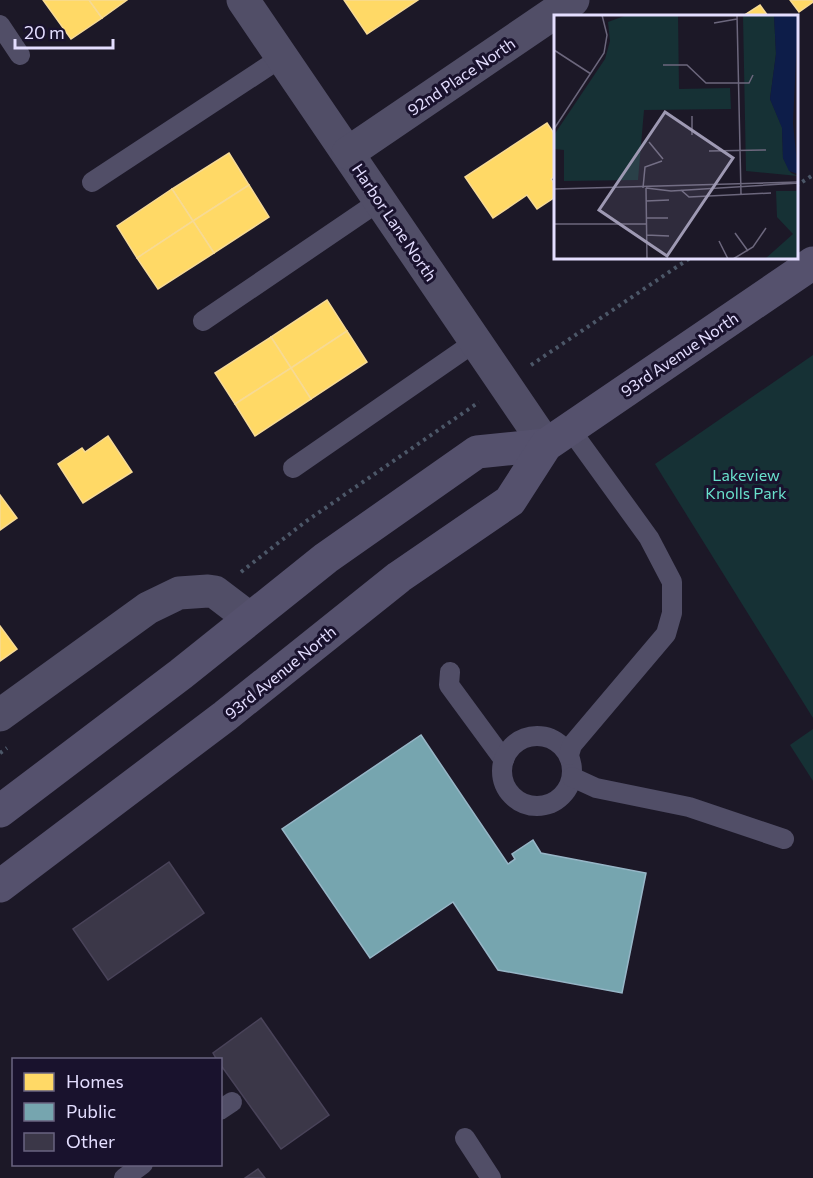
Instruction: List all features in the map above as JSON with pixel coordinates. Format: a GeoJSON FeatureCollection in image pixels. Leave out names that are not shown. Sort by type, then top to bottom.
{"type":"FeatureCollection","features":[{"type":"Feature","properties":{"kind":"main road","name":"93rd Avenue North"},"geometry":{"type":"LineString","coordinates":[[0,886],[225,716],[399,577],[510,501],[558,437],[813,263]]}},
{"type":"Feature","properties":{"kind":"main road","name":"93rd Avenue North"},"geometry":{"type":"LineString","coordinates":[[0,811],[181,674],[326,558],[477,452],[558,437]]}},
{"type":"Feature","properties":{"kind":"street","name":"Harbor Lane North"},"geometry":{"type":"LineString","coordinates":[[243,0],[381,200],[503,384],[558,437]]}},
{"type":"Feature","properties":{"kind":"street","name":"92nd Place North"},"geometry":{"type":"LineString","coordinates":[[348,153],[573,0]]}},
{"type":"Feature","properties":{"kind":"street"},"geometry":{"type":"LineString","coordinates":[[0,715],[148,608],[179,593],[215,592],[249,618]]}},
{"type":"Feature","properties":{"kind":"lane"},"geometry":{"type":"LineString","coordinates":[[0,25],[20,55]]}},
{"type":"Feature","properties":{"kind":"lane"},"geometry":{"type":"LineString","coordinates":[[92,182],[282,57]]}},
{"type":"Feature","properties":{"kind":"lane"},"geometry":{"type":"LineString","coordinates":[[203,321],[381,200]]}},
{"type":"Feature","properties":{"kind":"lane"},"geometry":{"type":"LineString","coordinates":[[293,468],[476,342]]}},
{"type":"Feature","properties":{"kind":"lane"},"geometry":{"type":"LineString","coordinates":[[558,437],[649,538],[672,582],[672,613],[666,634],[572,744],[569,755],[572,777],[568,788],[561,797],[540,806],[528,805],[509,792],[501,771],[509,749],[518,741],[529,736],[541,735],[562,745],[569,755]]}},
{"type":"Feature","properties":{"kind":"lane"},"geometry":{"type":"LineString","coordinates":[[450,672],[449,685],[504,760]]}},
{"type":"Feature","properties":{"kind":"lane"},"geometry":{"type":"LineString","coordinates":[[572,777],[596,788],[688,807],[784,838]]}},
{"type":"Feature","properties":{"kind":"lane"},"geometry":{"type":"LineString","coordinates":[[465,1138],[491,1178]]}},
{"type":"Feature","properties":{"kind":"lane"},"geometry":{"type":"LineString","coordinates":[[124,1178],[140,1166]]}},
{"type":"Feature","properties":{"kind":"path"},"geometry":{"type":"LineString","coordinates":[[798,185],[813,175]]}},
{"type":"Feature","properties":{"kind":"path"},"geometry":{"type":"LineString","coordinates":[[215,592],[305,522],[503,384],[687,260]]}},
{"type":"Feature","properties":{"kind":"path"},"geometry":{"type":"LineString","coordinates":[[0,753],[8,747]]}},
{"type":"Feature","properties":{"kind":"green space","name":"Lakeview Knolls Park"},"geometry":{"type":"Polygon","coordinates":[[[813,355],[813,718],[655,464],[813,355]]]}},
{"type":"Feature","properties":{"kind":"green space"},"geometry":{"type":"Polygon","coordinates":[[[813,729],[813,781],[790,745],[813,729]]]}},
{"type":"Feature","properties":{"kind":"building: Homes"},"geometry":{"type":"Polygon","coordinates":[[[43,0],[89,0],[102,18],[71,39],[43,0]]]}},
{"type":"Feature","properties":{"kind":"building: Homes"},"geometry":{"type":"Polygon","coordinates":[[[89,0],[127,0],[102,18],[89,0]]]}},
{"type":"Feature","properties":{"kind":"building: Homes"},"geometry":{"type":"Polygon","coordinates":[[[344,0],[418,0],[367,34],[344,0]]]}},
{"type":"Feature","properties":{"kind":"building: Homes"},"geometry":{"type":"Polygon","coordinates":[[[790,0],[813,0],[813,2],[799,12],[790,0]]]}},
{"type":"Feature","properties":{"kind":"building: Homes"},"geometry":{"type":"Polygon","coordinates":[[[760,5],[767,15],[745,15],[760,5]]]}},
{"type":"Feature","properties":{"kind":"building: Homes"},"geometry":{"type":"Polygon","coordinates":[[[547,123],[554,134],[554,177],[551,179],[554,184],[554,198],[537,209],[527,195],[493,218],[465,177],[547,123]]]}},
{"type":"Feature","properties":{"kind":"building: Homes"},"geometry":{"type":"Polygon","coordinates":[[[229,153],[249,185],[193,221],[172,189],[229,153]]]}},
{"type":"Feature","properties":{"kind":"building: Homes"},"geometry":{"type":"Polygon","coordinates":[[[249,185],[269,217],[214,253],[193,221],[249,185]]]}},
{"type":"Feature","properties":{"kind":"building: Homes"},"geometry":{"type":"Polygon","coordinates":[[[172,189],[193,221],[137,258],[117,226],[172,189]]]}},
{"type":"Feature","properties":{"kind":"building: Homes"},"geometry":{"type":"Polygon","coordinates":[[[193,221],[214,253],[158,289],[137,258],[193,221]]]}},
{"type":"Feature","properties":{"kind":"building: Homes"},"geometry":{"type":"Polygon","coordinates":[[[327,300],[347,331],[291,368],[271,337],[327,300]]]}},
{"type":"Feature","properties":{"kind":"building: Homes"},"geometry":{"type":"Polygon","coordinates":[[[347,331],[367,362],[311,399],[291,368],[347,331]]]}},
{"type":"Feature","properties":{"kind":"building: Homes"},"geometry":{"type":"Polygon","coordinates":[[[271,337],[291,368],[235,404],[215,373],[271,337]]]}},
{"type":"Feature","properties":{"kind":"building: Homes"},"geometry":{"type":"Polygon","coordinates":[[[291,368],[311,399],[255,436],[235,404],[291,368]]]}},
{"type":"Feature","properties":{"kind":"building: Homes"},"geometry":{"type":"Polygon","coordinates":[[[108,436],[132,472],[83,503],[58,464],[82,448],[85,452],[108,436]]]}},
{"type":"Feature","properties":{"kind":"building: Homes"},"geometry":{"type":"Polygon","coordinates":[[[0,495],[17,518],[0,530],[0,495]]]}},
{"type":"Feature","properties":{"kind":"building: Homes"},"geometry":{"type":"Polygon","coordinates":[[[0,626],[17,649],[0,661],[0,626]]]}},
{"type":"Feature","properties":{"kind":"building: Public"},"geometry":{"type":"Polygon","coordinates":[[[421,735],[508,864],[515,859],[512,854],[533,840],[541,853],[646,873],[622,993],[498,970],[453,902],[370,958],[282,829],[421,735]]]}},
{"type":"Feature","properties":{"kind":"building: Other"},"geometry":{"type":"Polygon","coordinates":[[[169,862],[204,913],[108,980],[73,929],[169,862]]]}},
{"type":"Feature","properties":{"kind":"building: Other"},"geometry":{"type":"Polygon","coordinates":[[[261,1018],[329,1115],[281,1149],[222,1067],[222,1058],[216,1058],[213,1053],[261,1018]]]}},
{"type":"Feature","properties":{"kind":"building: Other"},"geometry":{"type":"Polygon","coordinates":[[[258,1169],[265,1178],[245,1178],[258,1169]]]}}]}
